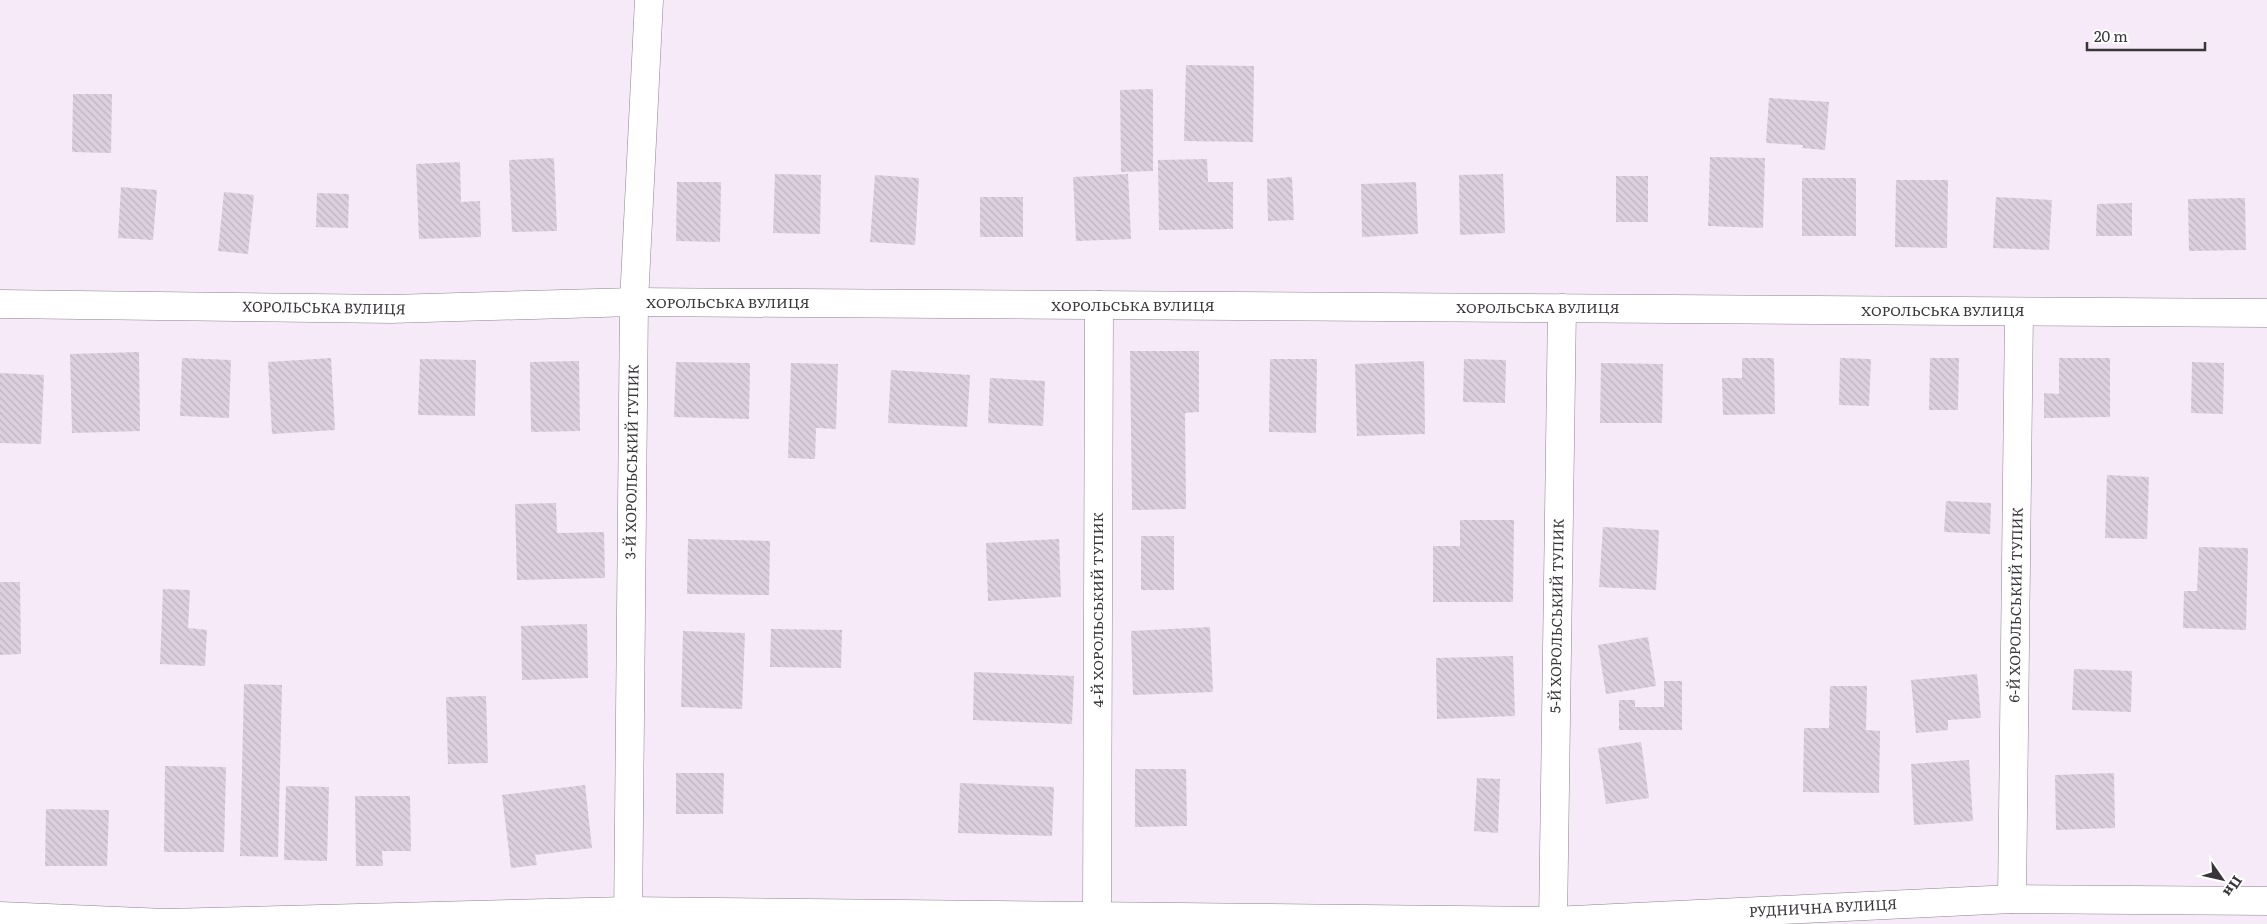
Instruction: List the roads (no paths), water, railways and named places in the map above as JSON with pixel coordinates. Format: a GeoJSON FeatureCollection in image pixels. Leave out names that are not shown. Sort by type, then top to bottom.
{"type":"FeatureCollection","features":[{"type":"Feature","properties":{"kind":"street","name":"3-Й ХОРОЛЬСЬКИЙ ТУПИК"},"geometry":{"type":"LineString","coordinates":[[627,918],[634,302],[649,0]]}},
{"type":"Feature","properties":{"kind":"street","name":"ХОРОЛЬСЬКА ВУЛИЦЯ"},"geometry":{"type":"LineString","coordinates":[[0,304],[391,309],[634,302],[2267,313]]}},
{"type":"Feature","properties":{"kind":"street","name":"4-Й ХОРОЛЬСЬКИЙ ТУПИК"},"geometry":{"type":"LineString","coordinates":[[1097,916],[1099,305]]}},
{"type":"Feature","properties":{"kind":"street","name":"5-Й ХОРОЛЬСЬКИЙ ТУПИК"},"geometry":{"type":"LineString","coordinates":[[1553,922],[1562,308]]}},
{"type":"Feature","properties":{"kind":"street","name":"6-Й ХОРОЛЬСЬКИЙ ТУПИК"},"geometry":{"type":"LineString","coordinates":[[2012,899],[2019,312]]}},
{"type":"Feature","properties":{"kind":"street","name":"РУДНИЧНА ВУЛИЦЯ"},"geometry":{"type":"LineString","coordinates":[[0,916],[165,923],[627,918],[1097,916],[1553,922],[2012,899],[2267,901]]}}]}
